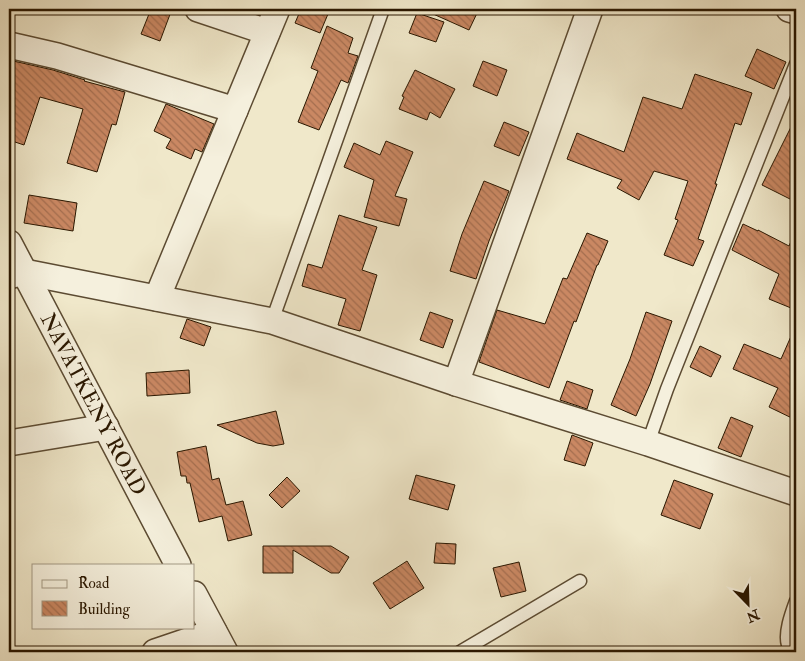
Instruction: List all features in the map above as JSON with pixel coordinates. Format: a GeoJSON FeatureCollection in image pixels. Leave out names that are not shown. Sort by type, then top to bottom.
{"type":"FeatureCollection","features":[{"type":"Feature","properties":{"kind":"street"},"geometry":{"type":"LineString","coordinates":[[198,9],[268,32]]}},
{"type":"Feature","properties":{"kind":"street"},"geometry":{"type":"LineString","coordinates":[[157,298],[277,9]]}},
{"type":"Feature","properties":{"kind":"street"},"geometry":{"type":"LineString","coordinates":[[456,383],[590,9]]}},
{"type":"Feature","properties":{"kind":"street"},"geometry":{"type":"LineString","coordinates":[[789,9],[796,11]]}},
{"type":"Feature","properties":{"kind":"street"},"geometry":{"type":"LineString","coordinates":[[9,45],[57,56],[235,110]]}},
{"type":"Feature","properties":{"kind":"street","name":"NAVATKENY ROAD"},"geometry":{"type":"LineString","coordinates":[[9,243],[16,274],[106,427],[177,564]]}},
{"type":"Feature","properties":{"kind":"street"},"geometry":{"type":"LineString","coordinates":[[16,274],[157,298],[272,321],[456,383],[648,443],[796,493]]}},
{"type":"Feature","properties":{"kind":"street"},"geometry":{"type":"LineString","coordinates":[[9,443],[106,427]]}},
{"type":"Feature","properties":{"kind":"street"},"geometry":{"type":"LineString","coordinates":[[155,652],[219,642],[195,596]]}},
{"type":"Feature","properties":{"kind":"lane"},"geometry":{"type":"LineString","coordinates":[[272,321],[383,9]]}},
{"type":"Feature","properties":{"kind":"lane"},"geometry":{"type":"LineString","coordinates":[[648,443],[667,389],[796,64]]}},
{"type":"Feature","properties":{"kind":"lane"},"geometry":{"type":"LineString","coordinates":[[460,652],[580,581]]}},
{"type":"Feature","properties":{"kind":"lane"},"geometry":{"type":"LineString","coordinates":[[793,652],[788,645],[787,634],[796,600]]}},
{"type":"Feature","properties":{"kind":"building"},"geometry":{"type":"Polygon","coordinates":[[[151,9],[172,9],[160,41],[141,34],[151,9]]]}},
{"type":"Feature","properties":{"kind":"building"},"geometry":{"type":"Polygon","coordinates":[[[301,9],[314,9],[328,14],[320,33],[295,23],[301,9]]]}},
{"type":"Feature","properties":{"kind":"building"},"geometry":{"type":"Polygon","coordinates":[[[422,9],[479,9],[469,30],[422,9]]]}},
{"type":"Feature","properties":{"kind":"building"},"geometry":{"type":"Polygon","coordinates":[[[417,13],[444,22],[436,42],[409,33],[417,13]]]}},
{"type":"Feature","properties":{"kind":"building"},"geometry":{"type":"Polygon","coordinates":[[[327,26],[353,38],[348,53],[358,56],[348,83],[341,80],[319,130],[298,122],[318,71],[311,68],[327,26]]]}},
{"type":"Feature","properties":{"kind":"building"},"geometry":{"type":"Polygon","coordinates":[[[757,49],[786,62],[774,89],[745,76],[757,49]]]}},
{"type":"Feature","properties":{"kind":"building"},"geometry":{"type":"Polygon","coordinates":[[[9,60],[53,70],[125,92],[116,125],[112,124],[97,172],[67,163],[83,109],[40,97],[24,145],[9,140],[9,60]]]}},
{"type":"Feature","properties":{"kind":"building"},"geometry":{"type":"Polygon","coordinates":[[[483,61],[507,70],[497,96],[473,86],[483,61]]]}},
{"type":"Feature","properties":{"kind":"building"},"geometry":{"type":"Polygon","coordinates":[[[415,70],[455,89],[440,118],[430,112],[427,120],[399,109],[404,97],[402,96],[415,70]]]}},
{"type":"Feature","properties":{"kind":"building"},"geometry":{"type":"Polygon","coordinates":[[[695,74],[752,93],[741,125],[735,123],[698,239],[704,241],[693,266],[664,255],[678,220],[675,219],[688,181],[654,171],[639,200],[617,188],[622,180],[567,159],[577,133],[624,152],[643,97],[682,109],[695,74]]]}},
{"type":"Feature","properties":{"kind":"building"},"geometry":{"type":"Polygon","coordinates":[[[166,104],[214,124],[202,152],[195,149],[191,159],[166,148],[171,139],[154,131],[166,104]]]}},
{"type":"Feature","properties":{"kind":"building"},"geometry":{"type":"Polygon","coordinates":[[[796,117],[796,202],[762,185],[796,117]]]}},
{"type":"Feature","properties":{"kind":"building"},"geometry":{"type":"Polygon","coordinates":[[[504,122],[529,132],[519,156],[494,146],[504,122]]]}},
{"type":"Feature","properties":{"kind":"building"},"geometry":{"type":"Polygon","coordinates":[[[386,141],[413,152],[395,196],[407,199],[399,226],[364,217],[374,180],[344,167],[354,143],[380,155],[386,141]]]}},
{"type":"Feature","properties":{"kind":"building"},"geometry":{"type":"Polygon","coordinates":[[[484,181],[509,191],[476,279],[450,271],[462,234],[484,181]]]}},
{"type":"Feature","properties":{"kind":"building"},"geometry":{"type":"Polygon","coordinates":[[[29,195],[77,203],[73,231],[24,223],[29,195]]]}},
{"type":"Feature","properties":{"kind":"building"},"geometry":{"type":"Polygon","coordinates":[[[339,215],[377,227],[362,270],[377,275],[360,331],[338,325],[346,299],[302,286],[308,264],[322,268],[339,215]]]}},
{"type":"Feature","properties":{"kind":"building"},"geometry":{"type":"Polygon","coordinates":[[[743,224],[789,246],[796,232],[796,295],[791,308],[769,299],[779,274],[732,250],[743,224]]]}},
{"type":"Feature","properties":{"kind":"building"},"geometry":{"type":"Polygon","coordinates":[[[587,233],[608,241],[576,322],[574,321],[549,388],[479,362],[497,310],[545,324],[563,278],[567,279],[587,233]]]}},
{"type":"Feature","properties":{"kind":"building"},"geometry":{"type":"Polygon","coordinates":[[[430,312],[453,320],[443,348],[420,340],[430,312]]]}},
{"type":"Feature","properties":{"kind":"building"},"geometry":{"type":"Polygon","coordinates":[[[646,312],[672,321],[650,384],[636,416],[611,405],[630,359],[646,312]]]}},
{"type":"Feature","properties":{"kind":"building"},"geometry":{"type":"Polygon","coordinates":[[[187,319],[211,327],[204,346],[180,338],[187,319]]]}},
{"type":"Feature","properties":{"kind":"building"},"geometry":{"type":"Polygon","coordinates":[[[796,325],[796,420],[769,407],[778,388],[733,369],[744,344],[781,359],[796,325]]]}},
{"type":"Feature","properties":{"kind":"building"},"geometry":{"type":"Polygon","coordinates":[[[700,346],[721,356],[711,377],[690,367],[700,346]]]}},
{"type":"Feature","properties":{"kind":"building"},"geometry":{"type":"Polygon","coordinates":[[[189,370],[190,393],[147,396],[146,373],[189,370]]]}},
{"type":"Feature","properties":{"kind":"building"},"geometry":{"type":"Polygon","coordinates":[[[567,381],[593,390],[587,409],[560,400],[567,381]]]}},
{"type":"Feature","properties":{"kind":"building"},"geometry":{"type":"Polygon","coordinates":[[[276,411],[284,444],[273,446],[257,443],[217,425],[276,411]]]}},
{"type":"Feature","properties":{"kind":"building"},"geometry":{"type":"Polygon","coordinates":[[[731,417],[753,426],[741,457],[718,448],[731,417]]]}},
{"type":"Feature","properties":{"kind":"building"},"geometry":{"type":"Polygon","coordinates":[[[572,435],[593,443],[585,466],[564,460],[572,435]]]}},
{"type":"Feature","properties":{"kind":"building"},"geometry":{"type":"Polygon","coordinates":[[[206,446],[212,480],[219,478],[226,505],[243,501],[252,535],[228,541],[222,516],[199,522],[190,483],[187,483],[186,476],[181,476],[177,452],[206,446]]]}},
{"type":"Feature","properties":{"kind":"building"},"geometry":{"type":"Polygon","coordinates":[[[416,475],[455,485],[448,510],[409,499],[416,475]]]}},
{"type":"Feature","properties":{"kind":"building"},"geometry":{"type":"Polygon","coordinates":[[[287,477],[300,491],[282,508],[269,495],[287,477]]]}},
{"type":"Feature","properties":{"kind":"building"},"geometry":{"type":"Polygon","coordinates":[[[674,480],[713,494],[700,529],[661,515],[674,480]]]}},
{"type":"Feature","properties":{"kind":"building"},"geometry":{"type":"Polygon","coordinates":[[[436,543],[456,544],[455,564],[434,563],[436,543]]]}},
{"type":"Feature","properties":{"kind":"building"},"geometry":{"type":"Polygon","coordinates":[[[263,546],[331,546],[349,557],[339,573],[331,573],[293,550],[293,573],[263,573],[263,546]]]}},
{"type":"Feature","properties":{"kind":"building"},"geometry":{"type":"Polygon","coordinates":[[[407,561],[424,588],[390,609],[373,583],[407,561]]]}},
{"type":"Feature","properties":{"kind":"building"},"geometry":{"type":"Polygon","coordinates":[[[519,562],[526,591],[501,597],[493,568],[519,562]]]}}]}
